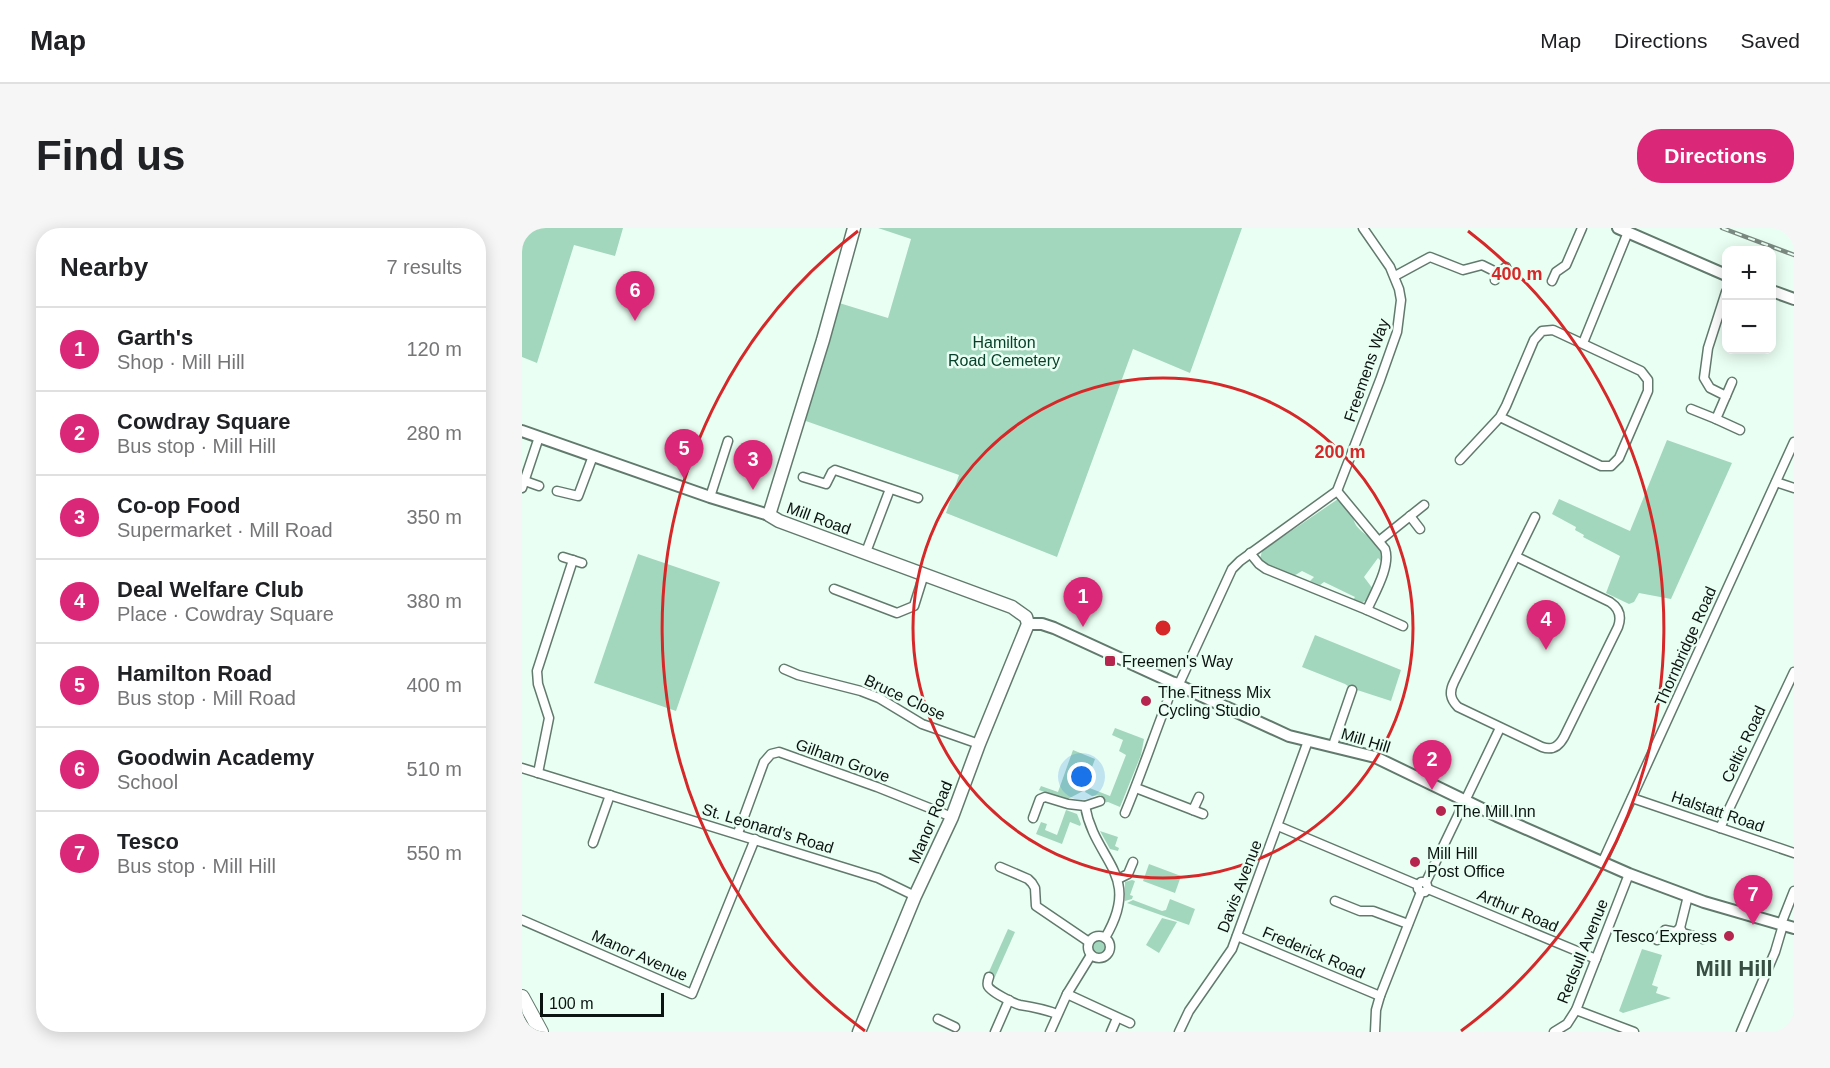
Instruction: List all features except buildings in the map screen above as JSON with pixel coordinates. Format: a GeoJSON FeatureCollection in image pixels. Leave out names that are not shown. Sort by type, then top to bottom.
{"type":"FeatureCollection","features":[{"type":"Feature","properties":{"kind":"main road"},"geometry":{"type":"LineString","coordinates":[[770,515],[854,228]]}},
{"type":"Feature","properties":{"kind":"main road","name":"Mill Road"},"geometry":{"type":"LineString","coordinates":[[770,515],[779,521],[1012,607],[1026,617],[1028,624]]}},
{"type":"Feature","properties":{"kind":"main road","name":"Manor Road"},"geometry":{"type":"LineString","coordinates":[[859,1032],[915,896],[952,817],[1028,624]]}},
{"type":"Feature","properties":{"kind":"main road"},"geometry":{"type":"LineString","coordinates":[[522,997],[541,1032]]}},
{"type":"Feature","properties":{"kind":"street","name":"Freemens Way"},"geometry":{"type":"LineString","coordinates":[[1336,491],[1397,332],[1401,300],[1395,276],[1363,228]]}},
{"type":"Feature","properties":{"kind":"street"},"geometry":{"type":"LineString","coordinates":[[1552,280],[1556,272],[1566,266],[1581,228]]}},
{"type":"Feature","properties":{"kind":"street"},"geometry":{"type":"LineString","coordinates":[[1583,343],[1623,230],[1722,272]]}},
{"type":"Feature","properties":{"kind":"street"},"geometry":{"type":"LineString","coordinates":[[1395,276],[1430,257],[1463,270],[1482,265],[1497,276],[1506,267]]}},
{"type":"Feature","properties":{"kind":"street"},"geometry":{"type":"LineString","coordinates":[[1776,292],[1794,299]]}},
{"type":"Feature","properties":{"kind":"street"},"geometry":{"type":"LineString","coordinates":[[1723,300],[1708,348],[1704,378],[1710,388],[1726,396]]}},
{"type":"Feature","properties":{"kind":"street"},"geometry":{"type":"LineString","coordinates":[[1460,460],[1500,417],[1537,334],[1548,329],[1641,371],[1648,380],[1648,391],[1616,463],[1611,466],[1600,466],[1500,417]]}},
{"type":"Feature","properties":{"kind":"street"},"geometry":{"type":"LineString","coordinates":[[1716,420],[1732,382]]}},
{"type":"Feature","properties":{"kind":"street"},"geometry":{"type":"LineString","coordinates":[[1691,409],[1740,430]]}},
{"type":"Feature","properties":{"kind":"street","name":"Mill Road"},"geometry":{"type":"LineString","coordinates":[[522,431],[710,497],[770,515]]}},
{"type":"Feature","properties":{"kind":"street"},"geometry":{"type":"LineString","coordinates":[[539,437],[523,485],[539,486]]}},
{"type":"Feature","properties":{"kind":"street"},"geometry":{"type":"LineString","coordinates":[[710,497],[728,441]]}},
{"type":"Feature","properties":{"kind":"street","name":"Thornbridge Road"},"geometry":{"type":"LineString","coordinates":[[1602,863],[1794,442]]}},
{"type":"Feature","properties":{"kind":"street"},"geometry":{"type":"LineString","coordinates":[[557,491],[578,496],[593,456]]}},
{"type":"Feature","properties":{"kind":"street"},"geometry":{"type":"LineString","coordinates":[[803,477],[826,484],[832,472],[836,470],[918,498]]}},
{"type":"Feature","properties":{"kind":"street"},"geometry":{"type":"LineString","coordinates":[[1776,482],[1794,488]]}},
{"type":"Feature","properties":{"kind":"street"},"geometry":{"type":"LineString","coordinates":[[866,552],[890,489]]}},
{"type":"Feature","properties":{"kind":"street"},"geometry":{"type":"LineString","coordinates":[[1125,813],[1149,747],[1227,578],[1240,561],[1250,553],[1336,491],[1385,549],[1388,560],[1367,610]]}},
{"type":"Feature","properties":{"kind":"street"},"geometry":{"type":"LineString","coordinates":[[1379,542],[1424,505]]}},
{"type":"Feature","properties":{"kind":"street"},"geometry":{"type":"LineString","coordinates":[[1410,516],[1420,530]]}},
{"type":"Feature","properties":{"kind":"street"},"geometry":{"type":"LineString","coordinates":[[1516,557],[1610,602],[1618,611],[1620,622],[1564,737],[1557,746],[1552,748],[1542,747],[1458,707],[1450,693],[1535,517]]}},
{"type":"Feature","properties":{"kind":"street"},"geometry":{"type":"LineString","coordinates":[[1250,553],[1258,564],[1266,569],[1403,626]]}},
{"type":"Feature","properties":{"kind":"street"},"geometry":{"type":"LineString","coordinates":[[563,557],[582,563]]}},
{"type":"Feature","properties":{"kind":"street"},"geometry":{"type":"LineString","coordinates":[[538,773],[549,718],[538,684],[537,671],[573,560]]}},
{"type":"Feature","properties":{"kind":"street"},"geometry":{"type":"LineString","coordinates":[[834,589],[897,613],[914,606],[924,574]]}},
{"type":"Feature","properties":{"kind":"street","name":"Mill Hill"},"geometry":{"type":"LineString","coordinates":[[1028,624],[1042,624],[1054,628],[1270,728],[1308,741],[1375,757],[1629,874],[1688,896],[1786,926]]}},
{"type":"Feature","properties":{"kind":"street","name":"Bruce Close"},"geometry":{"type":"LineString","coordinates":[[784,669],[798,675],[861,691],[879,698],[922,724],[979,744]]}},
{"type":"Feature","properties":{"kind":"street","name":"Celtic Road"},"geometry":{"type":"LineString","coordinates":[[1720,828],[1794,672]]}},
{"type":"Feature","properties":{"kind":"street"},"geometry":{"type":"LineString","coordinates":[[1333,746],[1352,690]]}},
{"type":"Feature","properties":{"kind":"street"},"geometry":{"type":"LineString","coordinates":[[1784,694],[1794,697]]}},
{"type":"Feature","properties":{"kind":"street"},"geometry":{"type":"LineString","coordinates":[[1375,1032],[1375,1016],[1380,996],[1423,887],[1500,728]]}},
{"type":"Feature","properties":{"kind":"street","name":"Davis Avenue"},"geometry":{"type":"LineString","coordinates":[[1179,1032],[1189,1011],[1232,949],[1308,741]]}},
{"type":"Feature","properties":{"kind":"street","name":"Gilham Grove"},"geometry":{"type":"LineString","coordinates":[[738,833],[764,762],[771,754],[779,752],[952,817]]}},
{"type":"Feature","properties":{"kind":"street","name":"St. Leonard's Road"},"geometry":{"type":"LineString","coordinates":[[522,768],[878,878],[915,896]]}},
{"type":"Feature","properties":{"kind":"street"},"geometry":{"type":"LineString","coordinates":[[1136,788],[1203,814]]}},
{"type":"Feature","properties":{"kind":"street"},"geometry":{"type":"LineString","coordinates":[[593,843],[610,795]]}},
{"type":"Feature","properties":{"kind":"street"},"geometry":{"type":"LineString","coordinates":[[1033,818],[1040,799],[1045,797],[1085,806],[1100,801]]}},
{"type":"Feature","properties":{"kind":"street"},"geometry":{"type":"LineString","coordinates":[[1193,810],[1199,797]]}},
{"type":"Feature","properties":{"kind":"street","name":"Halstatt Road"},"geometry":{"type":"LineString","coordinates":[[1632,798],[1794,853]]}},
{"type":"Feature","properties":{"kind":"street"},"geometry":{"type":"LineString","coordinates":[[1085,806],[1088,823],[1119,879],[1119,902],[1105,938]]}},
{"type":"Feature","properties":{"kind":"street","name":"Arthur Road"},"geometry":{"type":"LineString","coordinates":[[1278,826],[1596,959]]}},
{"type":"Feature","properties":{"kind":"street","name":"Manor Avenue"},"geometry":{"type":"LineString","coordinates":[[522,920],[692,994],[755,839]]}},
{"type":"Feature","properties":{"kind":"street"},"geometry":{"type":"LineString","coordinates":[[1119,879],[1128,874],[1133,862]]}},
{"type":"Feature","properties":{"kind":"street"},"geometry":{"type":"LineString","coordinates":[[1000,867],[1028,879],[1035,888],[1036,906],[1089,942]]}},
{"type":"Feature","properties":{"kind":"street","name":"Redsull Avenue"},"geometry":{"type":"LineString","coordinates":[[1554,1032],[1567,1024],[1576,1010],[1629,874]]}},
{"type":"Feature","properties":{"kind":"street"},"geometry":{"type":"LineString","coordinates":[[1742,1032],[1786,926],[1794,891]]}},
{"type":"Feature","properties":{"kind":"street"},"geometry":{"type":"LineString","coordinates":[[1657,940],[1665,930],[1675,932],[1680,928],[1688,896]]}},
{"type":"Feature","properties":{"kind":"street"},"geometry":{"type":"LineString","coordinates":[[1335,901],[1360,911],[1373,911],[1408,924]]}},
{"type":"Feature","properties":{"kind":"street"},"geometry":{"type":"LineString","coordinates":[[1680,928],[1683,933],[1703,939]]}},
{"type":"Feature","properties":{"kind":"street"},"geometry":{"type":"LineString","coordinates":[[1094,936],[1105,938],[1110,948],[1107,955],[1100,958],[1091,955],[1088,949],[1089,942],[1094,936]]}},
{"type":"Feature","properties":{"kind":"street","name":"Frederick Road"},"geometry":{"type":"LineString","coordinates":[[1236,936],[1380,996]]}},
{"type":"Feature","properties":{"kind":"street"},"geometry":{"type":"LineString","coordinates":[[1050,1032],[1067,994],[1091,955]]}},
{"type":"Feature","properties":{"kind":"street"},"geometry":{"type":"LineString","coordinates":[[989,977],[987,985],[989,989],[1009,1000],[1057,1014]]}},
{"type":"Feature","properties":{"kind":"street"},"geometry":{"type":"LineString","coordinates":[[1067,994],[1130,1023]]}},
{"type":"Feature","properties":{"kind":"street"},"geometry":{"type":"LineString","coordinates":[[995,1032],[1009,1000]]}},
{"type":"Feature","properties":{"kind":"street"},"geometry":{"type":"LineString","coordinates":[[1576,1010],[1634,1032]]}},
{"type":"Feature","properties":{"kind":"street"},"geometry":{"type":"LineString","coordinates":[[1111,1032],[1117,1018]]}},
{"type":"Feature","properties":{"kind":"street"},"geometry":{"type":"LineString","coordinates":[[943,1032],[947,1023]]}},
{"type":"Feature","properties":{"kind":"green space"},"geometry":{"type":"Polygon","coordinates":[[[522,228],[623,228],[615,256],[574,245],[537,363],[522,357],[522,228]]]}},
{"type":"Feature","properties":{"kind":"green space","name":"Hamilton Road Cemetery"},"geometry":{"type":"Polygon","coordinates":[[[878,228],[1242,228],[1190,373],[1133,349],[1057,557],[946,513],[959,475],[803,420],[836,302],[888,318],[911,239],[878,228]]]}},
{"type":"Feature","properties":{"kind":"green space"},"geometry":{"type":"Polygon","coordinates":[[[1667,440],[1732,463],[1671,599],[1639,593],[1634,602],[1629,604],[1606,593],[1620,556],[1583,537],[1584,535],[1575,530],[1576,527],[1552,514],[1559,499],[1630,531],[1667,440]]]}},
{"type":"Feature","properties":{"kind":"green space"},"geometry":{"type":"Polygon","coordinates":[[[1338,499],[1353,515],[1356,526],[1383,552],[1384,564],[1378,558],[1364,577],[1373,589],[1369,599],[1361,603],[1352,601],[1355,597],[1324,582],[1320,585],[1310,581],[1314,577],[1302,571],[1292,577],[1266,567],[1260,559],[1262,551],[1338,499]]]}},
{"type":"Feature","properties":{"kind":"green space"},"geometry":{"type":"Polygon","coordinates":[[[638,554],[720,582],[676,711],[594,683],[638,554]]]}},
{"type":"Feature","properties":{"kind":"green space"},"geometry":{"type":"Polygon","coordinates":[[[1315,635],[1401,670],[1391,701],[1351,688],[1302,667],[1315,635]]]}},
{"type":"Feature","properties":{"kind":"green space"},"geometry":{"type":"Polygon","coordinates":[[[1115,728],[1144,739],[1141,755],[1120,807],[1108,802],[1103,803],[1101,795],[1092,796],[1085,792],[1087,787],[1110,796],[1126,755],[1119,751],[1123,740],[1112,735],[1115,728]]]}},
{"type":"Feature","properties":{"kind":"green space"},"geometry":{"type":"Polygon","coordinates":[[[1073,750],[1095,759],[1083,791],[1066,800],[1039,790],[1041,786],[1058,792],[1073,750]]]}},
{"type":"Feature","properties":{"kind":"green space"},"geometry":{"type":"Polygon","coordinates":[[[1066,810],[1077,814],[1081,824],[1080,826],[1070,822],[1062,844],[1036,834],[1041,822],[1047,824],[1045,830],[1057,835],[1066,810]]]}},
{"type":"Feature","properties":{"kind":"green space"},"geometry":{"type":"Polygon","coordinates":[[[1100,831],[1118,837],[1115,846],[1119,848],[1118,851],[1110,849],[1100,831]]]}},
{"type":"Feature","properties":{"kind":"green space"},"geometry":{"type":"Polygon","coordinates":[[[1149,864],[1181,876],[1175,893],[1143,881],[1149,864]]]}},
{"type":"Feature","properties":{"kind":"green space"},"geometry":{"type":"Polygon","coordinates":[[[1135,881],[1130,895],[1133,896],[1132,899],[1125,901],[1125,882],[1135,881]]]}},
{"type":"Feature","properties":{"kind":"green space"},"geometry":{"type":"Polygon","coordinates":[[[1170,899],[1195,909],[1189,925],[1127,903],[1133,900],[1162,911],[1166,910],[1170,899]]]}},
{"type":"Feature","properties":{"kind":"green space"},"geometry":{"type":"Polygon","coordinates":[[[1162,918],[1177,922],[1159,953],[1146,945],[1162,918]]]}},
{"type":"Feature","properties":{"kind":"green space"},"geometry":{"type":"Polygon","coordinates":[[[1008,929],[1015,932],[995,977],[988,974],[1008,929]]]}},
{"type":"Feature","properties":{"kind":"green space"},"geometry":{"type":"Polygon","coordinates":[[[1099,939],[1107,947],[1099,955],[1091,947],[1099,939]]]}},
{"type":"Feature","properties":{"kind":"green space"},"geometry":{"type":"Polygon","coordinates":[[[1642,949],[1662,955],[1652,985],[1658,987],[1656,993],[1671,998],[1623,1013],[1619,1011],[1642,949]]]}},
{"type":"Feature","properties":{"kind":"railway"},"geometry":{"type":"LineString","coordinates":[[1722,228],[1794,255]]}},
{"type":"Feature","properties":{"kind":"place","name":"Goodwin Academy"},"geometry":{"type":"Point","coordinates":[635,321]}},
{"type":"Feature","properties":{"kind":"place","name":"Hamilton Road"},"geometry":{"type":"Point","coordinates":[684,479]}},
{"type":"Feature","properties":{"kind":"place","name":"Co-op Food"},"geometry":{"type":"Point","coordinates":[753,490]}},
{"type":"Feature","properties":{"kind":"place","name":"Garth's"},"geometry":{"type":"Point","coordinates":[1083,627]}},
{"type":"Feature","properties":{"kind":"place","name":"Deal Welfare Club"},"geometry":{"type":"Point","coordinates":[1546,650]}},
{"type":"Feature","properties":{"kind":"place","name":"Freemen's Way"},"geometry":{"type":"Point","coordinates":[1110,661]}},
{"type":"Feature","properties":{"kind":"place","name":"The Fitness Mix Cycling Studio"},"geometry":{"type":"Point","coordinates":[1146,701]}},
{"type":"Feature","properties":{"kind":"place","name":"Cowdray Square"},"geometry":{"type":"Point","coordinates":[1432,790]}},
{"type":"Feature","properties":{"kind":"place","name":"The Mill Inn"},"geometry":{"type":"Point","coordinates":[1441,811]}},
{"type":"Feature","properties":{"kind":"place","name":"Mill Hill Post Office"},"geometry":{"type":"Point","coordinates":[1415,862]}},
{"type":"Feature","properties":{"kind":"place","name":"Tesco"},"geometry":{"type":"Point","coordinates":[1753,925]}},
{"type":"Feature","properties":{"kind":"place","name":"Tesco Express"},"geometry":{"type":"Point","coordinates":[1729,936]}},
{"type":"Feature","properties":{"kind":"district","name":"Mill Hill"},"geometry":{"type":"Point","coordinates":[1734,968]}}]}
